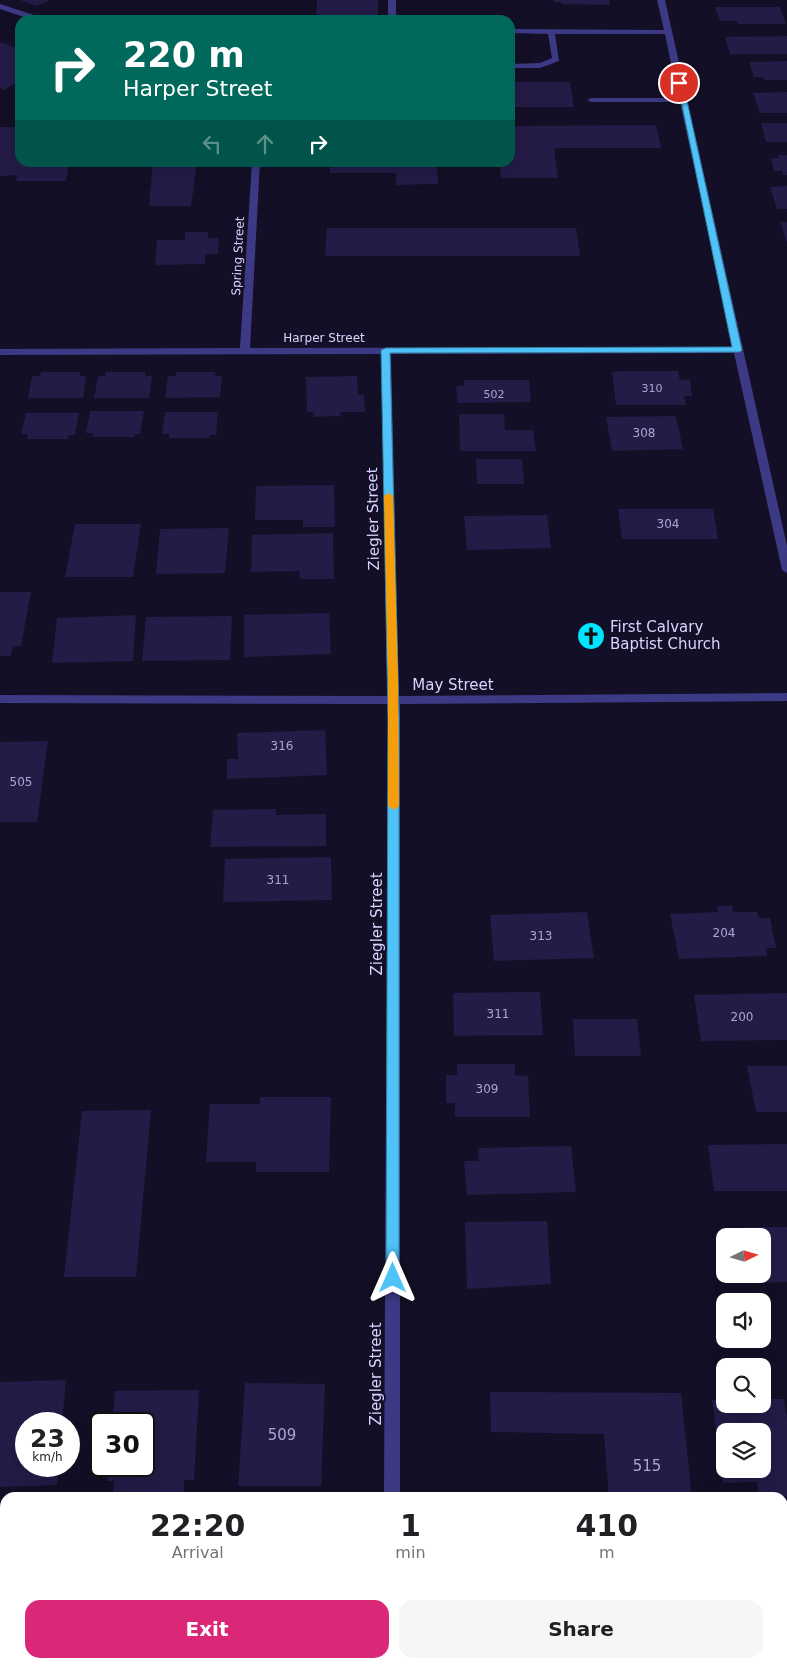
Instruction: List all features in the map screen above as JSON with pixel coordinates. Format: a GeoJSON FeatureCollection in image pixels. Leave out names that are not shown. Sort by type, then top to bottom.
{"type":"FeatureCollection","features":[{"type":"Feature","properties":{"kind":"street"},"geometry":{"type":"LineString","coordinates":[[392,0],[393,15]]}},
{"type":"Feature","properties":{"kind":"street"},"geometry":{"type":"LineString","coordinates":[[661,0],[787,570]]}},
{"type":"Feature","properties":{"kind":"street"},"geometry":{"type":"LineString","coordinates":[[0,6],[26,15]]}},
{"type":"Feature","properties":{"kind":"street"},"geometry":{"type":"LineString","coordinates":[[515,31],[668,32]]}},
{"type":"Feature","properties":{"kind":"street"},"geometry":{"type":"LineString","coordinates":[[515,66],[550,64],[556,59],[551,31]]}},
{"type":"Feature","properties":{"kind":"street"},"geometry":{"type":"LineString","coordinates":[[591,100],[683,100]]}},
{"type":"Feature","properties":{"kind":"street","name":"Spring Street"},"geometry":{"type":"LineString","coordinates":[[245,351],[256,167]]}},
{"type":"Feature","properties":{"kind":"street","name":"Ziegler Street"},"geometry":{"type":"LineString","coordinates":[[386,350],[393,700],[392,1492]]}},
{"type":"Feature","properties":{"kind":"street","name":"Harper Street"},"geometry":{"type":"LineString","coordinates":[[0,352],[737,350]]}},
{"type":"Feature","properties":{"kind":"street","name":"May Street"},"geometry":{"type":"LineString","coordinates":[[0,699],[393,700],[787,697]]}},
{"type":"Feature","properties":{"kind":"building"},"geometry":{"type":"Polygon","coordinates":[[[20,0],[50,0],[36,6],[20,0]]]}},
{"type":"Feature","properties":{"kind":"building"},"geometry":{"type":"Polygon","coordinates":[[[317,0],[378,0],[378,15],[316,15],[317,0]]]}},
{"type":"Feature","properties":{"kind":"building"},"geometry":{"type":"Polygon","coordinates":[[[554,0],[609,0],[610,5],[562,4],[561,2],[554,2],[554,0]]]}},
{"type":"Feature","properties":{"kind":"building"},"geometry":{"type":"Polygon","coordinates":[[[715,7],[780,7],[786,24],[738,24],[737,21],[720,21],[715,7]]]}},
{"type":"Feature","properties":{"kind":"building"},"geometry":{"type":"Polygon","coordinates":[[[787,36],[787,54],[730,54],[725,37],[787,36]]]}},
{"type":"Feature","properties":{"kind":"building"},"geometry":{"type":"Polygon","coordinates":[[[0,42],[15,47],[15,84],[4,90],[0,88],[0,42]]]}},
{"type":"Feature","properties":{"kind":"building"},"geometry":{"type":"Polygon","coordinates":[[[787,61],[787,80],[764,80],[763,77],[754,77],[749,62],[787,61]]]}},
{"type":"Feature","properties":{"kind":"building"},"geometry":{"type":"Polygon","coordinates":[[[515,82],[570,82],[574,107],[515,107],[515,82]]]}},
{"type":"Feature","properties":{"kind":"building"},"geometry":{"type":"Polygon","coordinates":[[[787,92],[787,113],[760,113],[753,93],[787,92]]]}},
{"type":"Feature","properties":{"kind":"building"},"geometry":{"type":"Polygon","coordinates":[[[761,123],[787,123],[787,142],[766,142],[761,123]]]}},
{"type":"Feature","properties":{"kind":"building"},"geometry":{"type":"Polygon","coordinates":[[[656,125],[661,148],[554,148],[558,178],[501,178],[500,167],[515,167],[515,126],[656,125]]]}},
{"type":"Feature","properties":{"kind":"building"},"geometry":{"type":"Polygon","coordinates":[[[0,127],[15,127],[15,167],[68,167],[66,181],[16,181],[17,175],[0,176],[0,127]]]}},
{"type":"Feature","properties":{"kind":"building"},"geometry":{"type":"Polygon","coordinates":[[[778,155],[787,155],[787,175],[783,175],[782,171],[774,171],[771,158],[779,158],[778,155]]]}},
{"type":"Feature","properties":{"kind":"building"},"geometry":{"type":"Polygon","coordinates":[[[153,167],[196,167],[191,206],[149,206],[153,167]]]}},
{"type":"Feature","properties":{"kind":"building"},"geometry":{"type":"Polygon","coordinates":[[[330,167],[437,167],[438,184],[396,185],[396,173],[330,173],[330,167]]]}},
{"type":"Feature","properties":{"kind":"building"},"geometry":{"type":"Polygon","coordinates":[[[787,186],[787,209],[777,209],[770,187],[787,186]]]}},
{"type":"Feature","properties":{"kind":"building"},"geometry":{"type":"Polygon","coordinates":[[[780,222],[787,222],[787,243],[780,222]]]}},
{"type":"Feature","properties":{"kind":"building"},"geometry":{"type":"Polygon","coordinates":[[[327,228],[576,228],[580,256],[325,256],[327,228]]]}},
{"type":"Feature","properties":{"kind":"building"},"geometry":{"type":"Polygon","coordinates":[[[185,232],[208,232],[208,238],[219,238],[218,254],[205,254],[205,264],[155,265],[157,240],[185,240],[185,232]]]}},
{"type":"Feature","properties":{"kind":"building"},"geometry":{"type":"Polygon","coordinates":[[[678,371],[680,380],[690,379],[692,396],[684,396],[686,405],[616,405],[612,372],[678,371]]]}},
{"type":"Feature","properties":{"kind":"building"},"geometry":{"type":"Polygon","coordinates":[[[41,372],[80,372],[80,376],[86,376],[83,398],[28,398],[32,376],[40,376],[41,372]]]}},
{"type":"Feature","properties":{"kind":"building"},"geometry":{"type":"Polygon","coordinates":[[[106,372],[145,372],[145,376],[152,376],[149,398],[94,398],[98,376],[105,376],[106,372]]]}},
{"type":"Feature","properties":{"kind":"building"},"geometry":{"type":"Polygon","coordinates":[[[176,372],[216,372],[215,376],[222,376],[220,397],[165,398],[168,376],[176,376],[176,372]]]}},
{"type":"Feature","properties":{"kind":"building"},"geometry":{"type":"Polygon","coordinates":[[[357,376],[358,395],[364,395],[365,412],[340,412],[341,416],[313,417],[314,412],[307,412],[306,377],[357,376]]]}},
{"type":"Feature","properties":{"kind":"building"},"geometry":{"type":"Polygon","coordinates":[[[464,380],[529,380],[531,402],[458,403],[456,386],[464,386],[464,380]]]}},
{"type":"Feature","properties":{"kind":"building"},"geometry":{"type":"Polygon","coordinates":[[[90,411],[144,411],[140,434],[134,434],[134,437],[93,437],[93,433],[86,433],[90,411]]]}},
{"type":"Feature","properties":{"kind":"building"},"geometry":{"type":"Polygon","coordinates":[[[165,412],[218,412],[216,435],[210,435],[210,438],[169,438],[169,434],[162,434],[165,412]]]}},
{"type":"Feature","properties":{"kind":"building"},"geometry":{"type":"Polygon","coordinates":[[[26,413],[79,413],[75,435],[69,435],[68,439],[27,439],[28,434],[21,434],[26,413]]]}},
{"type":"Feature","properties":{"kind":"building"},"geometry":{"type":"Polygon","coordinates":[[[459,414],[504,414],[505,430],[533,430],[536,451],[460,451],[459,414]]]}},
{"type":"Feature","properties":{"kind":"building"},"geometry":{"type":"Polygon","coordinates":[[[676,416],[683,449],[612,451],[606,417],[676,416]]]}},
{"type":"Feature","properties":{"kind":"building"},"geometry":{"type":"Polygon","coordinates":[[[476,459],[522,459],[524,484],[477,484],[476,459]]]}},
{"type":"Feature","properties":{"kind":"building"},"geometry":{"type":"Polygon","coordinates":[[[334,485],[335,527],[303,527],[303,520],[255,520],[256,486],[334,485]]]}},
{"type":"Feature","properties":{"kind":"building"},"geometry":{"type":"Polygon","coordinates":[[[618,509],[713,509],[718,539],[622,539],[618,509]]]}},
{"type":"Feature","properties":{"kind":"building"},"geometry":{"type":"Polygon","coordinates":[[[547,515],[551,548],[467,550],[464,516],[547,515]]]}},
{"type":"Feature","properties":{"kind":"building"},"geometry":{"type":"Polygon","coordinates":[[[75,524],[141,524],[133,577],[65,577],[75,524]]]}},
{"type":"Feature","properties":{"kind":"building"},"geometry":{"type":"Polygon","coordinates":[[[229,528],[225,573],[156,574],[160,529],[229,528]]]}},
{"type":"Feature","properties":{"kind":"building"},"geometry":{"type":"Polygon","coordinates":[[[333,533],[334,579],[300,579],[299,571],[251,572],[252,535],[333,533]]]}},
{"type":"Feature","properties":{"kind":"building"},"geometry":{"type":"Polygon","coordinates":[[[0,592],[31,592],[21,646],[13,646],[11,656],[0,656],[0,592]]]}},
{"type":"Feature","properties":{"kind":"building"},"geometry":{"type":"Polygon","coordinates":[[[329,613],[331,654],[244,657],[244,615],[329,613]]]}},
{"type":"Feature","properties":{"kind":"building"},"geometry":{"type":"Polygon","coordinates":[[[136,615],[133,661],[52,663],[57,618],[136,615]]]}},
{"type":"Feature","properties":{"kind":"building"},"geometry":{"type":"Polygon","coordinates":[[[232,616],[230,660],[142,661],[146,617],[232,616]]]}},
{"type":"Feature","properties":{"kind":"building"},"geometry":{"type":"Polygon","coordinates":[[[325,730],[327,775],[227,779],[227,759],[238,759],[237,733],[325,730]]]}},
{"type":"Feature","properties":{"kind":"building"},"geometry":{"type":"Polygon","coordinates":[[[48,741],[37,822],[0,822],[0,742],[48,741]]]}},
{"type":"Feature","properties":{"kind":"building"},"geometry":{"type":"Polygon","coordinates":[[[276,809],[276,815],[326,814],[326,846],[210,847],[213,810],[276,809]]]}},
{"type":"Feature","properties":{"kind":"building"},"geometry":{"type":"Polygon","coordinates":[[[331,857],[332,900],[223,902],[225,859],[331,857]]]}},
{"type":"Feature","properties":{"kind":"building"},"geometry":{"type":"Polygon","coordinates":[[[717,906],[732,906],[733,912],[757,912],[759,918],[770,918],[776,948],[766,948],[767,956],[679,959],[670,914],[718,912],[717,906]]]}},
{"type":"Feature","properties":{"kind":"building"},"geometry":{"type":"Polygon","coordinates":[[[587,912],[594,958],[494,961],[490,915],[587,912]]]}},
{"type":"Feature","properties":{"kind":"building"},"geometry":{"type":"Polygon","coordinates":[[[540,992],[543,1035],[454,1036],[453,993],[540,992]]]}},
{"type":"Feature","properties":{"kind":"building"},"geometry":{"type":"Polygon","coordinates":[[[787,993],[787,1040],[701,1041],[694,995],[787,993]]]}},
{"type":"Feature","properties":{"kind":"building"},"geometry":{"type":"Polygon","coordinates":[[[573,1019],[637,1019],[641,1056],[575,1056],[573,1019]]]}},
{"type":"Feature","properties":{"kind":"building"},"geometry":{"type":"Polygon","coordinates":[[[457,1064],[515,1064],[515,1075],[528,1076],[530,1117],[455,1117],[455,1103],[446,1103],[446,1075],[457,1075],[457,1064]]]}},
{"type":"Feature","properties":{"kind":"building"},"geometry":{"type":"Polygon","coordinates":[[[747,1066],[787,1066],[787,1112],[756,1112],[747,1066]]]}},
{"type":"Feature","properties":{"kind":"building"},"geometry":{"type":"Polygon","coordinates":[[[260,1097],[331,1097],[329,1172],[256,1172],[256,1162],[206,1162],[210,1104],[260,1104],[260,1097]]]}},
{"type":"Feature","properties":{"kind":"building"},"geometry":{"type":"Polygon","coordinates":[[[151,1110],[136,1277],[64,1277],[82,1111],[151,1110]]]}},
{"type":"Feature","properties":{"kind":"building"},"geometry":{"type":"Polygon","coordinates":[[[787,1144],[787,1191],[714,1191],[708,1145],[787,1144]]]}},
{"type":"Feature","properties":{"kind":"building"},"geometry":{"type":"Polygon","coordinates":[[[571,1146],[576,1192],[467,1195],[464,1161],[479,1161],[478,1148],[571,1146]]]}},
{"type":"Feature","properties":{"kind":"building"},"geometry":{"type":"Polygon","coordinates":[[[547,1221],[551,1284],[467,1289],[465,1222],[547,1221]]]}},
{"type":"Feature","properties":{"kind":"building"},"geometry":{"type":"Polygon","coordinates":[[[787,1227],[787,1282],[771,1282],[771,1228],[745,1228],[787,1227]]]}},
{"type":"Feature","properties":{"kind":"building"},"geometry":{"type":"Polygon","coordinates":[[[66,1380],[63,1412],[15,1412],[15,1477],[58,1477],[57,1485],[0,1487],[0,1382],[66,1380]]]}},
{"type":"Feature","properties":{"kind":"building"},"geometry":{"type":"Polygon","coordinates":[[[245,1383],[325,1384],[321,1486],[238,1486],[245,1383]]]}},
{"type":"Feature","properties":{"kind":"building"},"geometry":{"type":"Polygon","coordinates":[[[199,1390],[194,1480],[184,1480],[184,1492],[113,1492],[114,1481],[107,1481],[108,1477],[155,1477],[155,1412],[113,1412],[115,1391],[199,1390]]]}},
{"type":"Feature","properties":{"kind":"building"},"geometry":{"type":"Polygon","coordinates":[[[490,1392],[681,1393],[691,1492],[609,1492],[604,1434],[491,1432],[490,1392]]]}},
{"type":"Feature","properties":{"kind":"building"},"geometry":{"type":"Polygon","coordinates":[[[771,1399],[784,1399],[787,1418],[787,1492],[758,1492],[757,1482],[723,1483],[722,1478],[771,1478],[771,1423],[716,1423],[716,1430],[712,1400],[716,1400],[716,1413],[771,1413],[771,1399]]]}},
{"type":"Feature","properties":{"kind":"slow traffic"},"geometry":{"type":"LineString","coordinates":[[389,496],[394,806]]}},
{"type":"Feature","properties":{"kind":"place","name":"First Calvary Baptist Church"},"geometry":{"type":"Point","coordinates":[591,636]}},
{"type":"Feature","properties":{"kind":"route"},"geometry":{"type":"LineString","coordinates":[[393,1278],[394,718],[386,350],[737,350],[679,83]]}}]}
